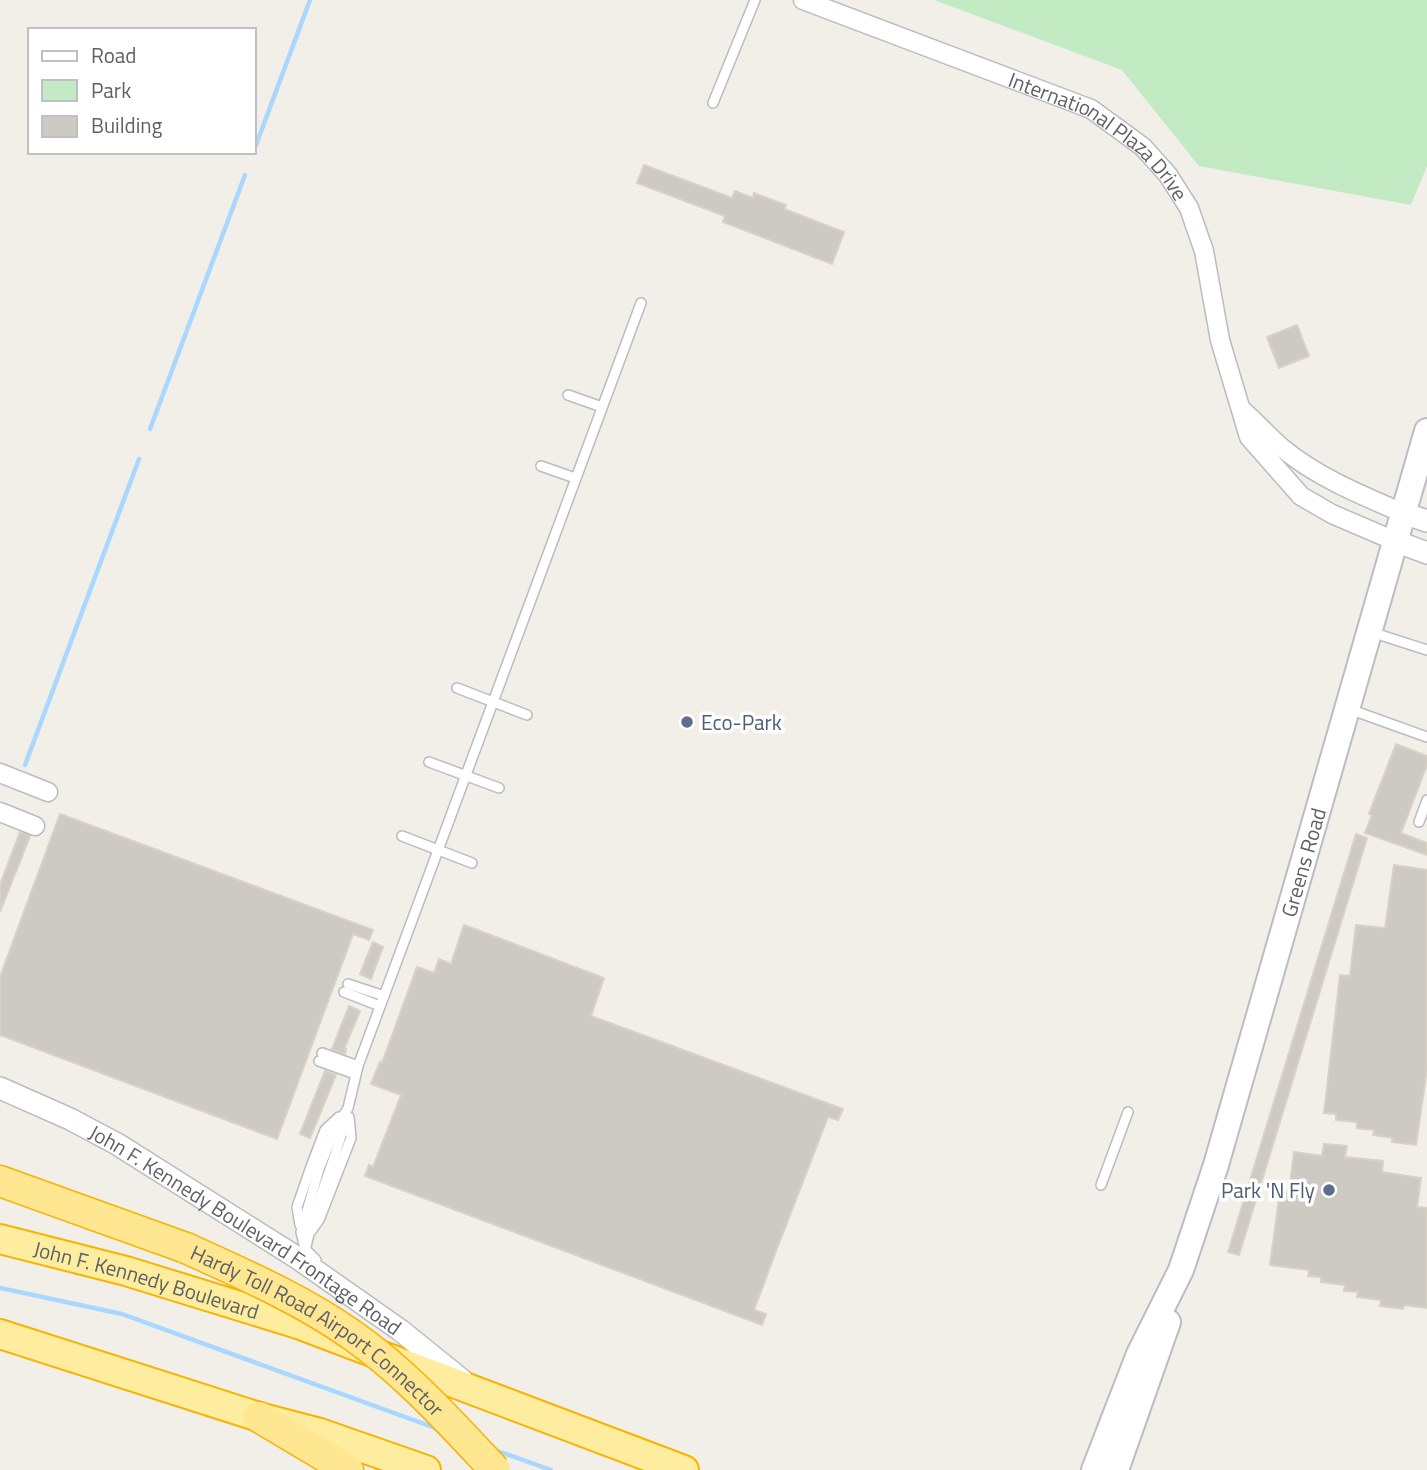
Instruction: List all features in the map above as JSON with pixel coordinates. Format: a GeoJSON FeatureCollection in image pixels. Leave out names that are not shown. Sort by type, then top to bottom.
{"type":"FeatureCollection","features":[{"type":"Feature","properties":{"kind":"highway","name":"Hardy Toll Road Airport Connector"},"geometry":{"type":"LineString","coordinates":[[0,1181],[186,1248],[270,1286],[352,1335],[430,1401],[495,1470]]}},
{"type":"Feature","properties":{"kind":"highway","name":"John F. Kennedy Boulevard"},"geometry":{"type":"LineString","coordinates":[[0,1239],[126,1271],[298,1324],[684,1470]]}},
{"type":"Feature","properties":{"kind":"highway"},"geometry":{"type":"LineString","coordinates":[[0,1334],[259,1417],[320,1433],[426,1470]]}},
{"type":"Feature","properties":{"kind":"highway"},"geometry":{"type":"LineString","coordinates":[[259,1417],[348,1470]]}},
{"type":"Feature","properties":{"kind":"main road","name":"Greens Road"},"geometry":{"type":"LineString","coordinates":[[1094,1470],[1168,1321],[1172,1290],[1216,1165],[1427,431]]}},
{"type":"Feature","properties":{"kind":"main road","name":"Greens Road"},"geometry":{"type":"LineString","coordinates":[[1116,1470],[1140,1377]]}},
{"type":"Feature","properties":{"kind":"street","name":"International Plaza Drive"},"geometry":{"type":"LineString","coordinates":[[803,0],[1091,109],[1143,147],[1168,175],[1189,208],[1204,251],[1220,340],[1249,437],[1301,496],[1332,514],[1427,553]]}},
{"type":"Feature","properties":{"kind":"street","name":"International Plaza Drive"},"geometry":{"type":"LineString","coordinates":[[1242,410],[1280,447],[1317,472],[1403,513],[1427,521]]}},
{"type":"Feature","properties":{"kind":"street"},"geometry":{"type":"LineString","coordinates":[[0,773],[48,792]]}},
{"type":"Feature","properties":{"kind":"street"},"geometry":{"type":"LineString","coordinates":[[0,812],[34,826]]}},
{"type":"Feature","properties":{"kind":"street","name":"John F. Kennedy Boulevard Frontage Road"},"geometry":{"type":"LineString","coordinates":[[0,1088],[70,1119],[117,1144],[296,1257],[400,1330],[477,1392]]}},
{"type":"Feature","properties":{"kind":"lane"},"geometry":{"type":"LineString","coordinates":[[713,103],[755,0]]}},
{"type":"Feature","properties":{"kind":"lane"},"geometry":{"type":"LineString","coordinates":[[400,1330],[332,1275],[305,1249],[304,1233],[319,1169],[334,1131],[348,1108],[356,1070],[641,303]]}},
{"type":"Feature","properties":{"kind":"lane"},"geometry":{"type":"LineString","coordinates":[[568,395],[602,407]]}},
{"type":"Feature","properties":{"kind":"lane"},"geometry":{"type":"LineString","coordinates":[[541,466],[575,478]]}},
{"type":"Feature","properties":{"kind":"lane"},"geometry":{"type":"LineString","coordinates":[[1369,631],[1427,650]]}},
{"type":"Feature","properties":{"kind":"lane"},"geometry":{"type":"LineString","coordinates":[[457,688],[527,715]]}},
{"type":"Feature","properties":{"kind":"lane"},"geometry":{"type":"LineString","coordinates":[[1347,708],[1427,737]]}},
{"type":"Feature","properties":{"kind":"lane"},"geometry":{"type":"LineString","coordinates":[[429,762],[499,788]]}},
{"type":"Feature","properties":{"kind":"lane"},"geometry":{"type":"LineString","coordinates":[[1419,822],[1427,800]]}},
{"type":"Feature","properties":{"kind":"lane"},"geometry":{"type":"LineString","coordinates":[[402,836],[472,863]]}},
{"type":"Feature","properties":{"kind":"lane"},"geometry":{"type":"LineString","coordinates":[[346,988],[382,1001]]}},
{"type":"Feature","properties":{"kind":"lane"},"geometry":{"type":"LineString","coordinates":[[321,1057],[356,1070]]}},
{"type":"Feature","properties":{"kind":"lane"},"geometry":{"type":"LineString","coordinates":[[304,1233],[319,1220],[351,1138],[348,1108]]}},
{"type":"Feature","properties":{"kind":"lane"},"geometry":{"type":"LineString","coordinates":[[1101,1185],[1128,1112]]}},
{"type":"Feature","properties":{"kind":"green space"},"geometry":{"type":"Polygon","coordinates":[[[934,0],[1427,0],[1427,166],[1411,205],[1199,166],[1122,70],[934,0]]]}},
{"type":"Feature","properties":{"kind":"building"},"geometry":{"type":"Polygon","coordinates":[[[644,165],[732,198],[735,191],[753,198],[754,193],[786,205],[784,209],[844,232],[832,264],[723,222],[725,216],[637,183],[644,165]]]}},
{"type":"Feature","properties":{"kind":"building"},"geometry":{"type":"Polygon","coordinates":[[[1297,325],[1309,356],[1279,368],[1267,337],[1297,325]]]}},
{"type":"Feature","properties":{"kind":"building"},"geometry":{"type":"Polygon","coordinates":[[[1396,744],[1427,756],[1427,765],[1401,833],[1427,843],[1427,855],[1365,833],[1372,815],[1369,814],[1396,744]]]}},
{"type":"Feature","properties":{"kind":"building"},"geometry":{"type":"Polygon","coordinates":[[[60,814],[373,930],[369,940],[353,934],[277,1139],[0,1035],[0,977],[60,814]]]}},
{"type":"Feature","properties":{"kind":"building"},"geometry":{"type":"Polygon","coordinates":[[[20,832],[30,836],[0,912],[0,885],[20,832]]]}},
{"type":"Feature","properties":{"kind":"building"},"geometry":{"type":"Polygon","coordinates":[[[1356,834],[1367,838],[1239,1255],[1228,1252],[1356,834]]]}},
{"type":"Feature","properties":{"kind":"building"},"geometry":{"type":"Polygon","coordinates":[[[1394,865],[1427,870],[1427,1069],[1416,1145],[1392,1142],[1393,1138],[1373,1135],[1374,1130],[1357,1128],[1357,1122],[1336,1120],[1336,1114],[1324,1113],[1340,975],[1350,976],[1356,925],[1385,928],[1394,865]]]}},
{"type":"Feature","properties":{"kind":"building"},"geometry":{"type":"Polygon","coordinates":[[[464,925],[604,978],[591,1016],[843,1109],[838,1120],[828,1117],[773,1259],[754,1310],[766,1314],[762,1325],[365,1176],[369,1165],[373,1167],[401,1095],[371,1084],[380,1062],[382,1063],[417,967],[434,973],[439,959],[451,964],[464,925]]]}},
{"type":"Feature","properties":{"kind":"building"},"geometry":{"type":"Polygon","coordinates":[[[373,942],[383,947],[371,979],[360,974],[373,942]]]}},
{"type":"Feature","properties":{"kind":"building"},"geometry":{"type":"Polygon","coordinates":[[[349,1006],[360,1011],[344,1049],[345,1054],[332,1049],[349,1006]]]}},
{"type":"Feature","properties":{"kind":"building"},"geometry":{"type":"Polygon","coordinates":[[[325,1071],[336,1075],[310,1138],[300,1134],[325,1071]]]}},
{"type":"Feature","properties":{"kind":"building"},"geometry":{"type":"Polygon","coordinates":[[[1324,1144],[1347,1146],[1345,1157],[1383,1161],[1382,1172],[1421,1178],[1417,1207],[1427,1208],[1427,1308],[1380,1306],[1381,1300],[1357,1297],[1358,1292],[1344,1291],[1345,1285],[1321,1282],[1321,1277],[1308,1276],[1309,1270],[1270,1265],[1280,1191],[1289,1192],[1294,1152],[1322,1156],[1324,1144]]]}},
{"type":"Feature","properties":{"kind":"waterway"},"geometry":{"type":"LineString","coordinates":[[256,145],[310,0]]}},
{"type":"Feature","properties":{"kind":"waterway"},"geometry":{"type":"LineString","coordinates":[[150,429],[245,175]]}},
{"type":"Feature","properties":{"kind":"waterway"},"geometry":{"type":"LineString","coordinates":[[25,765],[139,459]]}},
{"type":"Feature","properties":{"kind":"waterway"},"geometry":{"type":"LineString","coordinates":[[0,1288],[122,1314],[438,1429]]}},
{"type":"Feature","properties":{"kind":"waterway"},"geometry":{"type":"LineString","coordinates":[[492,1449],[551,1470]]}},
{"type":"Feature","properties":{"kind":"place","name":"Eco-Park"},"geometry":{"type":"Point","coordinates":[687,722]}},
{"type":"Feature","properties":{"kind":"place","name":"Park 'N Fly"},"geometry":{"type":"Point","coordinates":[1329,1190]}}]}
